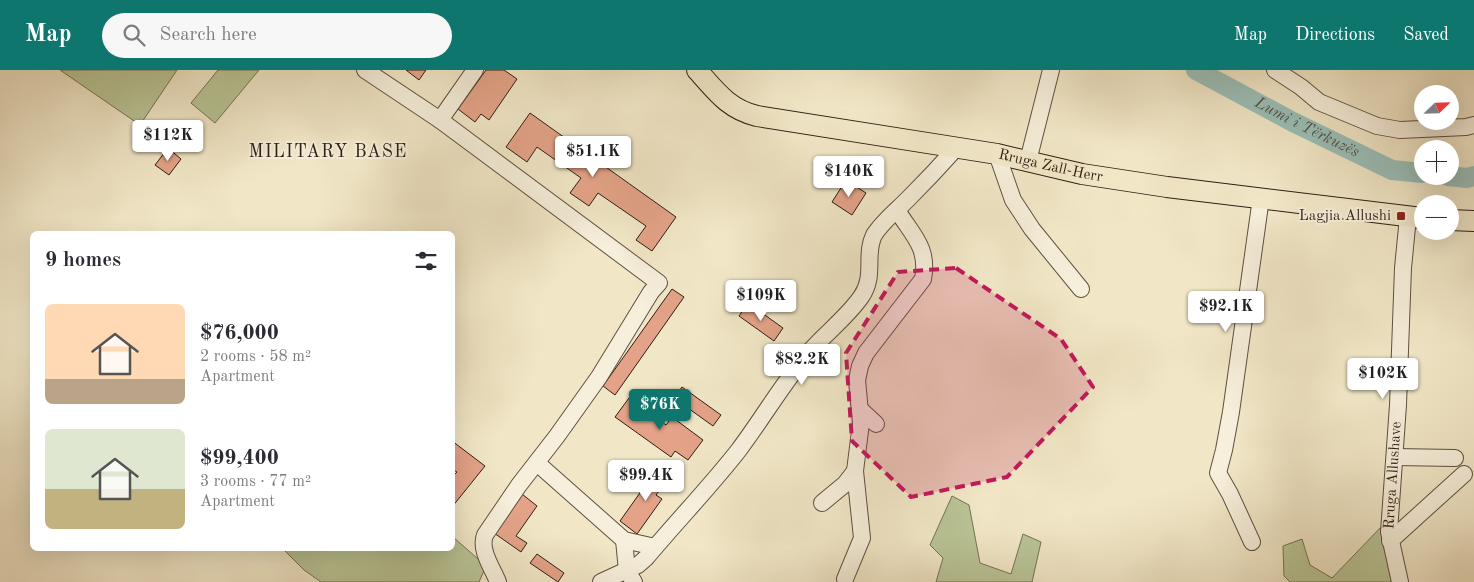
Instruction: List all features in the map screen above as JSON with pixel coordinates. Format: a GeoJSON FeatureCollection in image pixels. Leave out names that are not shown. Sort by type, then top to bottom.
{"type":"FeatureCollection","features":[{"type":"Feature","properties":{"kind":"main road","name":"Rruga Zall-Herr"},"geometry":{"type":"LineString","coordinates":[[697,70],[721,98],[733,108],[757,116],[997,154],[1082,174],[1167,187],[1414,218]]}},
{"type":"Feature","properties":{"kind":"main road"},"geometry":{"type":"LineString","coordinates":[[1459,220],[1474,221]]}},
{"type":"Feature","properties":{"kind":"street"},"geometry":{"type":"LineString","coordinates":[[365,70],[440,120],[659,283],[651,292],[599,377],[558,436],[519,485],[483,539],[486,554],[498,582]]}},
{"type":"Feature","properties":{"kind":"street"},"geometry":{"type":"LineString","coordinates":[[440,120],[475,70]]}},
{"type":"Feature","properties":{"kind":"street"},"geometry":{"type":"LineString","coordinates":[[1028,161],[1051,70]]}},
{"type":"Feature","properties":{"kind":"street"},"geometry":{"type":"LineString","coordinates":[[1275,70],[1319,102],[1377,126],[1400,130],[1474,125]]}},
{"type":"Feature","properties":{"kind":"street"},"geometry":{"type":"LineString","coordinates":[[601,582],[630,577],[638,565],[738,450],[812,349],[861,298],[867,288],[870,276],[870,246],[881,226],[957,147]]}},
{"type":"Feature","properties":{"kind":"street"},"geometry":{"type":"LineString","coordinates":[[997,154],[1013,200],[1032,229],[1081,289]]}},
{"type":"Feature","properties":{"kind":"street"},"geometry":{"type":"LineString","coordinates":[[1252,542],[1218,473],[1231,412],[1261,198]]}},
{"type":"Feature","properties":{"kind":"street"},"geometry":{"type":"LineString","coordinates":[[845,579],[862,538],[855,471],[861,410],[857,380],[860,366],[866,353],[923,279],[925,268],[925,257],[920,245],[897,210]]}},
{"type":"Feature","properties":{"kind":"street","name":"Rruga Allushave"},"geometry":{"type":"LineString","coordinates":[[1401,581],[1389,532],[1395,457],[1404,268],[1414,226]]}},
{"type":"Feature","properties":{"kind":"street"},"geometry":{"type":"LineString","coordinates":[[861,410],[876,424]]}},
{"type":"Feature","properties":{"kind":"street"},"geometry":{"type":"LineString","coordinates":[[1395,457],[1456,458]]}},
{"type":"Feature","properties":{"kind":"street"},"geometry":{"type":"LineString","coordinates":[[536,463],[624,540],[655,547]]}},
{"type":"Feature","properties":{"kind":"street"},"geometry":{"type":"LineString","coordinates":[[822,503],[845,484],[855,471]]}},
{"type":"Feature","properties":{"kind":"street"},"geometry":{"type":"LineString","coordinates":[[1390,541],[1464,474]]}},
{"type":"Feature","properties":{"kind":"street"},"geometry":{"type":"LineString","coordinates":[[624,540],[630,577]]}},
{"type":"Feature","properties":{"kind":"highlighted area"},"geometry":{"type":"Polygon","coordinates":[[[956,268],[1061,339],[1093,387],[1007,477],[911,497],[852,441],[846,353],[898,272],[956,268]]]}},
{"type":"Feature","properties":{"kind":"green space"},"geometry":{"type":"Polygon","coordinates":[[[60,70],[177,70],[140,125],[60,70]]]}},
{"type":"Feature","properties":{"kind":"green space"},"geometry":{"type":"Polygon","coordinates":[[[218,70],[259,70],[215,123],[191,103],[218,70]]]}},
{"type":"Feature","properties":{"kind":"green space"},"geometry":{"type":"Polygon","coordinates":[[[952,496],[969,505],[980,563],[1011,574],[1023,534],[1041,542],[1032,582],[936,582],[943,558],[930,545],[952,496]]]}},
{"type":"Feature","properties":{"kind":"green space"},"geometry":{"type":"Polygon","coordinates":[[[1381,527],[1393,582],[1290,582],[1284,576],[1283,546],[1302,539],[1310,565],[1332,578],[1381,527]]]}},
{"type":"Feature","properties":{"kind":"green space"},"geometry":{"type":"Polygon","coordinates":[[[455,539],[486,566],[479,582],[321,582],[304,570],[285,551],[455,551],[455,539]]]}},
{"type":"Feature","properties":{"kind":"building"},"geometry":{"type":"Polygon","coordinates":[[[406,70],[426,70],[419,80],[406,70]]]}},
{"type":"Feature","properties":{"kind":"building"},"geometry":{"type":"Polygon","coordinates":[[[486,70],[504,70],[517,79],[489,120],[481,114],[475,122],[458,109],[486,70]]]}},
{"type":"Feature","properties":{"kind":"building"},"geometry":{"type":"Polygon","coordinates":[[[530,113],[676,217],[652,251],[636,240],[646,226],[598,193],[589,206],[570,193],[581,178],[537,147],[527,162],[506,147],[530,113]]]}},
{"type":"Feature","properties":{"kind":"building"},"geometry":{"type":"Polygon","coordinates":[[[168,148],[181,159],[169,175],[155,165],[168,148]]]}},
{"type":"Feature","properties":{"kind":"building"},"geometry":{"type":"Polygon","coordinates":[[[846,180],[866,193],[852,215],[832,202],[846,180]]]}},
{"type":"Feature","properties":{"kind":"building"},"geometry":{"type":"Polygon","coordinates":[[[672,289],[684,297],[615,395],[603,386],[672,289]]]}},
{"type":"Feature","properties":{"kind":"building"},"geometry":{"type":"Polygon","coordinates":[[[748,303],[783,328],[774,341],[739,316],[748,303]]]}},
{"type":"Feature","properties":{"kind":"building"},"geometry":{"type":"Polygon","coordinates":[[[682,387],[721,415],[713,426],[674,398],[682,387]]]}},
{"type":"Feature","properties":{"kind":"building"},"geometry":{"type":"Polygon","coordinates":[[[629,398],[666,425],[672,417],[703,440],[688,460],[675,451],[671,457],[615,417],[629,398]]]}},
{"type":"Feature","properties":{"kind":"building"},"geometry":{"type":"Polygon","coordinates":[[[455,443],[485,466],[455,503],[455,474],[457,472],[455,471],[455,443]]]}},
{"type":"Feature","properties":{"kind":"building"},"geometry":{"type":"Polygon","coordinates":[[[659,466],[671,474],[656,495],[662,499],[637,534],[620,521],[659,466]]]}},
{"type":"Feature","properties":{"kind":"building"},"geometry":{"type":"Polygon","coordinates":[[[522,494],[537,506],[516,536],[527,543],[521,552],[494,533],[522,494]]]}},
{"type":"Feature","properties":{"kind":"building"},"geometry":{"type":"Polygon","coordinates":[[[537,554],[564,573],[558,582],[530,563],[537,554]]]}},
{"type":"Feature","properties":{"kind":"waterway","name":"Lumi i Tërkuzës"},"geometry":{"type":"LineString","coordinates":[[1196,70],[1293,122],[1392,170],[1414,172]]}},
{"type":"Feature","properties":{"kind":"waterway","name":"Lumi i Tërkuzës"},"geometry":{"type":"LineString","coordinates":[[1459,177],[1474,176]]}},
{"type":"Feature","properties":{"kind":"place","name":"Lagjia Allushi"},"geometry":{"type":"Point","coordinates":[1401,216]}},
{"type":"Feature","properties":{"kind":"district","name":"MILITARY BASE"},"geometry":{"type":"Point","coordinates":[328,152]}}]}
